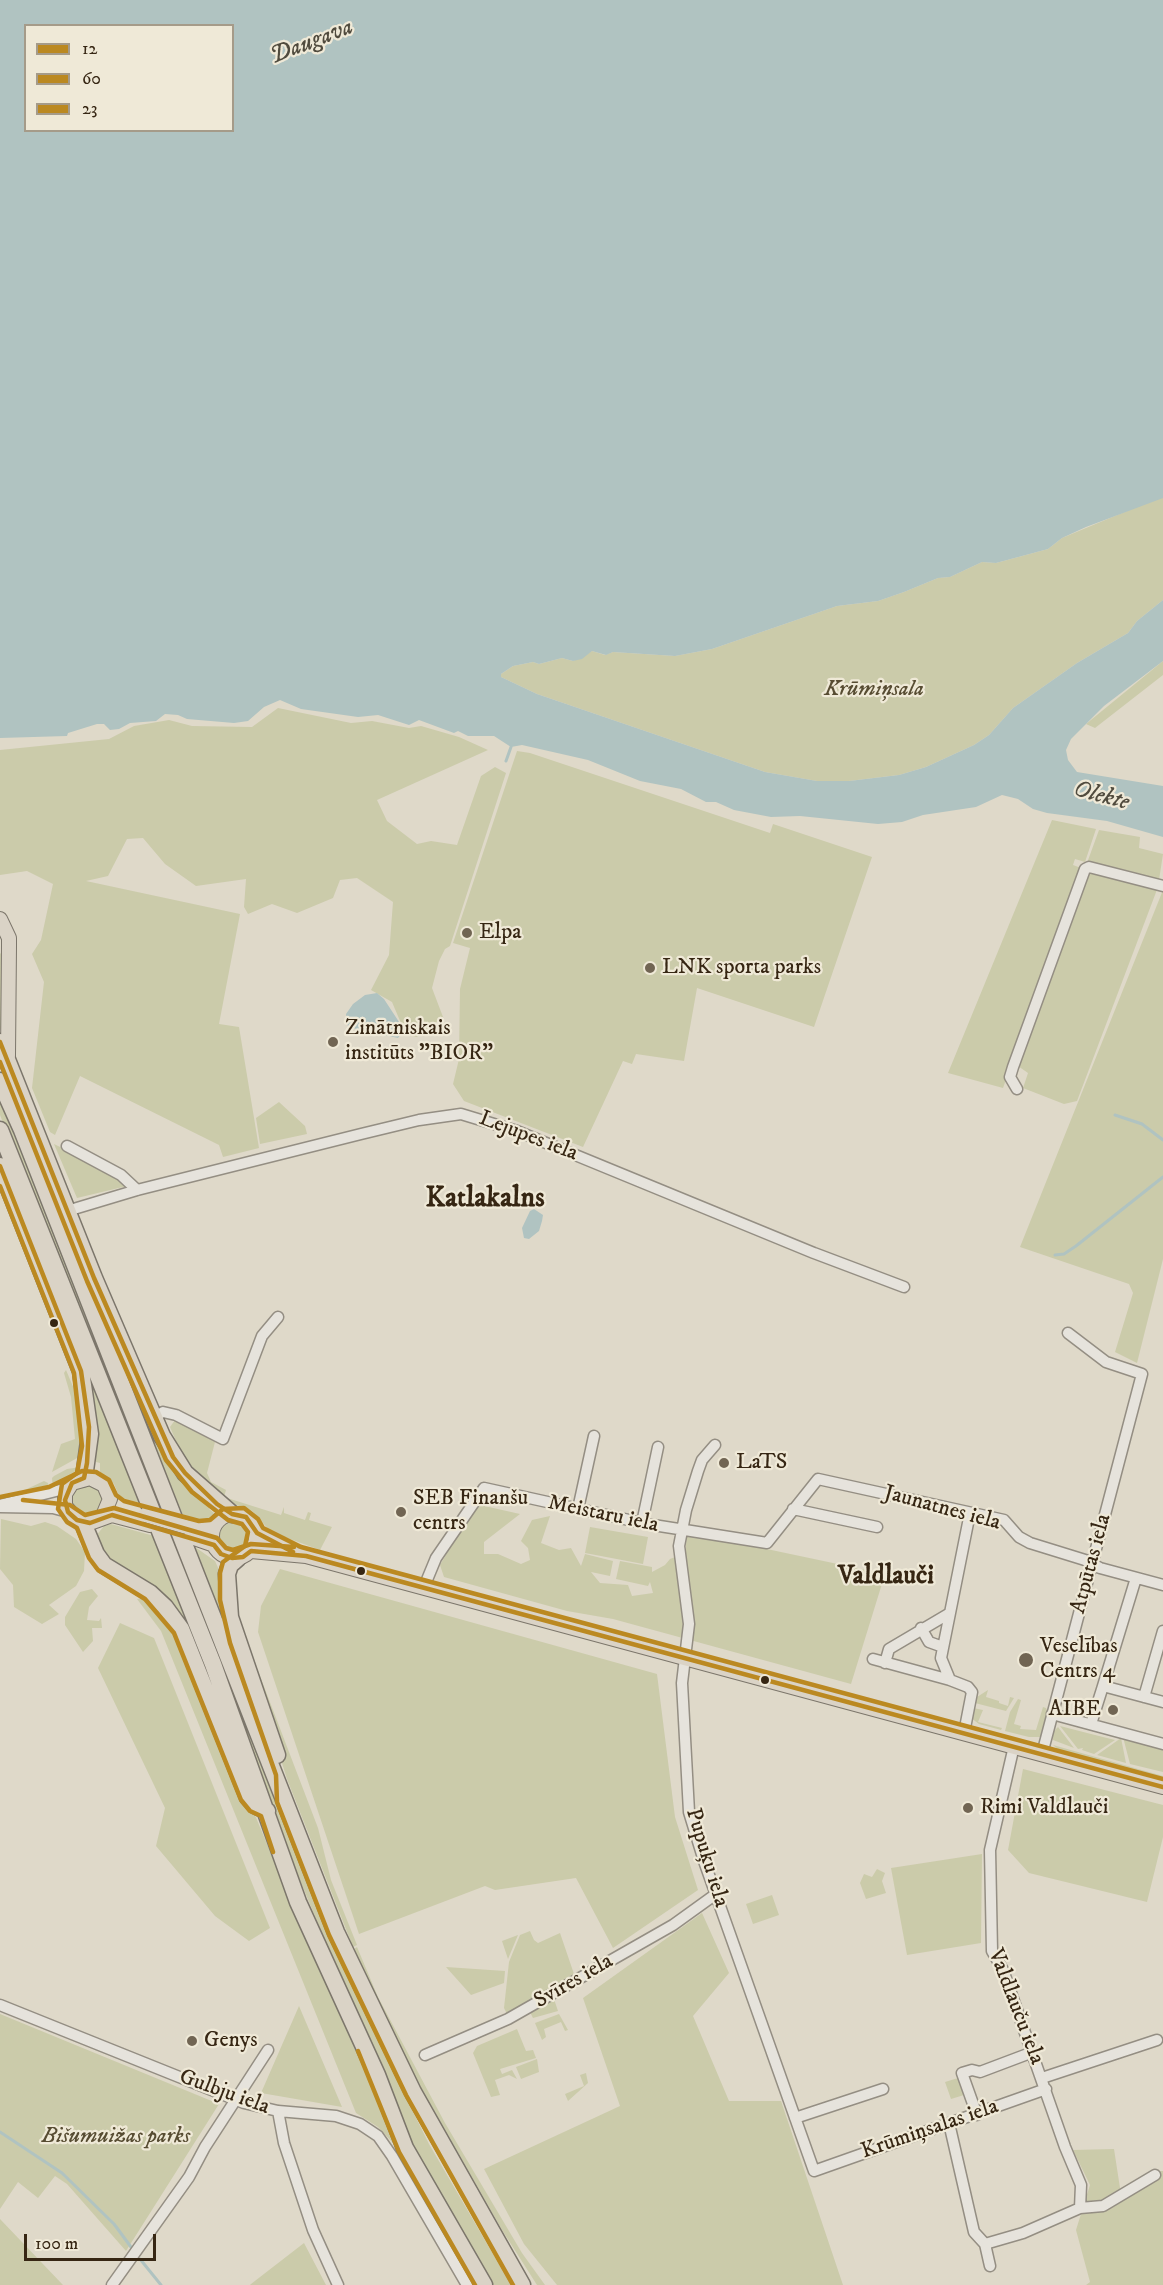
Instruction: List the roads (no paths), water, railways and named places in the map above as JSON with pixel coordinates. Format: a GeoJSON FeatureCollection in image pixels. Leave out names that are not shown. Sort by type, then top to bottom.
{"type":"FeatureCollection","features":[{"type":"Feature","properties":{"kind":"highway"},"geometry":{"type":"LineString","coordinates":[[0,1042],[67,1211],[173,1457],[185,1473],[232,1514]]}},
{"type":"Feature","properties":{"kind":"highway"},"geometry":{"type":"LineString","coordinates":[[0,1081],[22,1130],[336,1932],[413,2092],[522,2285]]}},
{"type":"Feature","properties":{"kind":"highway"},"geometry":{"type":"LineString","coordinates":[[0,1130],[213,1664],[298,1902],[377,2075],[405,2148],[484,2285]]}},
{"type":"Feature","properties":{"kind":"highway"},"geometry":{"type":"LineString","coordinates":[[0,1166],[81,1371],[90,1434],[84,1478]]}},
{"type":"Feature","properties":{"kind":"highway"},"geometry":{"type":"LineString","coordinates":[[83,1522],[96,1554],[104,1565],[150,1593],[165,1607],[181,1629],[248,1797],[255,1805],[267,1811]]}},
{"type":"Feature","properties":{"kind":"highway"},"geometry":{"type":"LineString","coordinates":[[244,1555],[230,1565],[227,1574],[230,1617],[283,1774],[284,1799]]}},
{"type":"Feature","properties":{"kind":"main road"},"geometry":{"type":"LineString","coordinates":[[0,946],[2,922]]}},
{"type":"Feature","properties":{"kind":"main road"},"geometry":{"type":"LineString","coordinates":[[2,922],[9,946],[9,1063]]}},
{"type":"Feature","properties":{"kind":"main road"},"geometry":{"type":"LineString","coordinates":[[147,1520],[120,1517],[102,1518],[90,1523],[83,1522],[68,1512],[65,1500],[68,1488],[84,1478],[95,1479],[104,1485],[110,1499],[120,1508],[147,1520],[189,1532],[214,1545],[221,1554],[298,1554]]}},
{"type":"Feature","properties":{"kind":"main road"},"geometry":{"type":"LineString","coordinates":[[102,1518],[110,1499]]}},
{"type":"Feature","properties":{"kind":"main road"},"geometry":{"type":"LineString","coordinates":[[189,1532],[214,1527],[225,1516],[232,1514],[246,1517],[253,1524],[256,1533],[298,1554],[1163,1787]]}},
{"type":"Feature","properties":{"kind":"main road"},"geometry":{"type":"LineString","coordinates":[[214,1527],[214,1545]]}},
{"type":"Feature","properties":{"kind":"main road"},"geometry":{"type":"LineString","coordinates":[[244,1555],[256,1533]]}},
{"type":"Feature","properties":{"kind":"street"},"geometry":{"type":"LineString","coordinates":[[1017,1089],[1011,1077],[1013,1067],[1085,869],[1089,867],[1163,885]]}},
{"type":"Feature","properties":{"kind":"street","name":"Lejupes iela"},"geometry":{"type":"LineString","coordinates":[[67,1211],[137,1190],[419,1120],[461,1114],[517,1131],[814,1254],[904,1287]]}},
{"type":"Feature","properties":{"kind":"street"},"geometry":{"type":"LineString","coordinates":[[67,1146],[121,1175],[137,1190]]}},
{"type":"Feature","properties":{"kind":"street"},"geometry":{"type":"LineString","coordinates":[[154,1417],[163,1412],[176,1415],[223,1439],[262,1336],[278,1317]]}},
{"type":"Feature","properties":{"kind":"street","name":"Atpūtas iela"},"geometry":{"type":"LineString","coordinates":[[1042,1754],[1142,1374],[1106,1362],[1068,1333]]}},
{"type":"Feature","properties":{"kind":"street"},"geometry":{"type":"LineString","coordinates":[[578,1509],[594,1436]]}},
{"type":"Feature","properties":{"kind":"street","name":"Pupuķu iela"},"geometry":{"type":"LineString","coordinates":[[715,1445],[700,1466],[680,1546],[689,1623],[682,1683],[689,1812],[814,2171]]}},
{"type":"Feature","properties":{"kind":"street"},"geometry":{"type":"LineString","coordinates":[[642,1523],[658,1447]]}},
{"type":"Feature","properties":{"kind":"street","name":"Jaunatnes iela"},"geometry":{"type":"LineString","coordinates":[[793,1509],[818,1479],[1004,1520],[1019,1537],[1092,1564],[1163,1585]]}},
{"type":"Feature","properties":{"kind":"street"},"geometry":{"type":"LineString","coordinates":[[0,1506],[68,1488]]}},
{"type":"Feature","properties":{"kind":"street","name":"Meistaru iela"},"geometry":{"type":"LineString","coordinates":[[424,1587],[436,1558],[484,1488],[682,1531],[767,1543],[793,1509]]}},
{"type":"Feature","properties":{"kind":"street"},"geometry":{"type":"LineString","coordinates":[[0,1506],[53,1508],[68,1512]]}},
{"type":"Feature","properties":{"kind":"street"},"geometry":{"type":"LineString","coordinates":[[793,1509],[877,1527]]}},
{"type":"Feature","properties":{"kind":"street"},"geometry":{"type":"LineString","coordinates":[[950,1680],[941,1658],[970,1513]]}},
{"type":"Feature","properties":{"kind":"street"},"geometry":{"type":"LineString","coordinates":[[1091,1724],[1136,1578]]}},
{"type":"Feature","properties":{"kind":"street"},"geometry":{"type":"LineString","coordinates":[[885,1663],[889,1649],[921,1628],[950,1613]]}},
{"type":"Feature","properties":{"kind":"street"},"geometry":{"type":"LineString","coordinates":[[921,1628],[929,1642],[943,1647]]}},
{"type":"Feature","properties":{"kind":"street"},"geometry":{"type":"LineString","coordinates":[[1144,1697],[1163,1631]]}},
{"type":"Feature","properties":{"kind":"street"},"geometry":{"type":"LineString","coordinates":[[873,1659],[968,1687],[972,1692],[964,1733]]}},
{"type":"Feature","properties":{"kind":"street"},"geometry":{"type":"LineString","coordinates":[[1103,1686],[1163,1702]]}},
{"type":"Feature","properties":{"kind":"street"},"geometry":{"type":"LineString","coordinates":[[1052,1714],[1163,1744]]}},
{"type":"Feature","properties":{"kind":"street","name":"Valdlauču iela"},"geometry":{"type":"LineString","coordinates":[[1014,1746],[990,1850],[990,1938],[992,1951],[1003,1970],[1081,2185],[1080,2208]]}},
{"type":"Feature","properties":{"kind":"street","name":"Svīres iela"},"geometry":{"type":"LineString","coordinates":[[425,2055],[515,2015],[673,1925],[716,1894]]}},
{"type":"Feature","properties":{"kind":"street","name":"Gulbju iela"},"geometry":{"type":"LineString","coordinates":[[0,2006],[236,2100],[278,2111],[284,2143],[314,2230],[338,2285]]}},
{"type":"Feature","properties":{"kind":"street"},"geometry":{"type":"LineString","coordinates":[[1042,2078],[1157,2040]]}},
{"type":"Feature","properties":{"kind":"street"},"geometry":{"type":"LineString","coordinates":[[112,2285],[189,2176],[204,2147],[268,2050]]}},
{"type":"Feature","properties":{"kind":"street"},"geometry":{"type":"LineString","coordinates":[[977,2115],[962,2073],[972,2070],[980,2072],[1033,2052]]}},
{"type":"Feature","properties":{"kind":"street"},"geometry":{"type":"LineString","coordinates":[[795,2118],[883,2089]]}},
{"type":"Feature","properties":{"kind":"street","name":"Krūmiņsalas iela"},"geometry":{"type":"LineString","coordinates":[[814,2171],[1046,2089]]}},
{"type":"Feature","properties":{"kind":"street"},"geometry":{"type":"LineString","coordinates":[[278,2111],[336,2116],[360,2124],[378,2136],[467,2285]]}},
{"type":"Feature","properties":{"kind":"street"},"geometry":{"type":"LineString","coordinates":[[949,2123],[974,2232],[985,2244],[990,2266]]}},
{"type":"Feature","properties":{"kind":"street"},"geometry":{"type":"LineString","coordinates":[[985,2244],[1023,2233],[1080,2208],[1103,2206],[1155,2175]]}},
{"type":"Feature","properties":{"kind":"water"},"geometry":{"type":"Polygon","coordinates":[[[0,0],[1163,0],[1163,498],[1086,527],[1062,538],[1048,549],[996,563],[982,562],[950,577],[938,578],[878,601],[837,606],[712,649],[675,656],[613,652],[606,655],[592,651],[582,659],[573,661],[562,658],[539,664],[533,662],[513,666],[501,674],[501,677],[537,694],[765,772],[817,781],[849,781],[899,775],[926,767],[974,745],[989,735],[1013,708],[1077,663],[1128,633],[1137,621],[1163,600],[1163,661],[1104,706],[1071,739],[1066,750],[1068,760],[1077,772],[1163,786],[1163,837],[1107,821],[1047,813],[1033,809],[1018,799],[1002,795],[976,807],[923,815],[902,822],[878,824],[800,816],[771,817],[734,810],[716,802],[706,802],[681,789],[640,781],[588,760],[522,745],[511,747],[494,736],[468,736],[419,720],[409,725],[378,715],[358,717],[301,709],[280,700],[264,707],[248,721],[234,723],[187,719],[178,715],[165,714],[156,721],[130,723],[119,729],[110,730],[104,724],[97,724],[68,733],[67,736],[0,738],[0,0]]]}},
{"type":"Feature","properties":{"kind":"water"},"geometry":{"type":"Polygon","coordinates":[[[377,993],[384,999],[401,1025],[402,1032],[398,1038],[348,1027],[346,1014],[353,1004],[365,995],[377,993]]]}},
{"type":"Feature","properties":{"kind":"water"},"geometry":{"type":"Polygon","coordinates":[[[534,1209],[543,1215],[539,1231],[529,1239],[524,1238],[522,1228],[530,1211],[534,1209]]]}},
{"type":"Feature","properties":{"kind":"waterway"},"geometry":{"type":"LineString","coordinates":[[506,761],[511,747]]}},
{"type":"Feature","properties":{"kind":"waterway"},"geometry":{"type":"LineString","coordinates":[[1115,1115],[1142,1124],[1163,1140]]}},
{"type":"Feature","properties":{"kind":"waterway"},"geometry":{"type":"LineString","coordinates":[[1055,1255],[1064,1254],[1076,1246],[1163,1177]]}},
{"type":"Feature","properties":{"kind":"waterway"},"geometry":{"type":"LineString","coordinates":[[0,2132],[62,2173],[114,2224],[131,2247]]}},
{"type":"Feature","properties":{"kind":"waterway"},"geometry":{"type":"LineString","coordinates":[[140,2259],[161,2285]]}},
{"type":"Feature","properties":{"kind":"place","name":"Elpa"},"geometry":{"type":"Point","coordinates":[467,933]}},
{"type":"Feature","properties":{"kind":"place","name":"LNK sporta parks"},"geometry":{"type":"Point","coordinates":[650,968]}},
{"type":"Feature","properties":{"kind":"place","name":"Zinātniskais institūts \"BIOR\""},"geometry":{"type":"Point","coordinates":[333,1042]}},
{"type":"Feature","properties":{"kind":"place","name":"LaTS"},"geometry":{"type":"Point","coordinates":[724,1463]}},
{"type":"Feature","properties":{"kind":"place","name":"SEB Finanšu centrs"},"geometry":{"type":"Point","coordinates":[401,1512]}},
{"type":"Feature","properties":{"kind":"place","name":"Veselības Centrs 4"},"geometry":{"type":"Point","coordinates":[1026,1660]}},
{"type":"Feature","properties":{"kind":"place","name":"AIBE"},"geometry":{"type":"Point","coordinates":[1113,1710]}},
{"type":"Feature","properties":{"kind":"place","name":"Rimi Valdlauči"},"geometry":{"type":"Point","coordinates":[968,1808]}},
{"type":"Feature","properties":{"kind":"place","name":"Genys"},"geometry":{"type":"Point","coordinates":[192,2041]}},
{"type":"Feature","properties":{"kind":"district","name":"Katlakalns"},"geometry":{"type":"Point","coordinates":[484,1200]}},
{"type":"Feature","properties":{"kind":"district","name":"Valdlauči"},"geometry":{"type":"Point","coordinates":[886,1578]}},
{"type":"Feature","properties":{"kind":"water label","name":"Daugava"},"geometry":{"type":"Point","coordinates":[312,43]}},
{"type":"Feature","properties":{"kind":"water label","name":"Olekte"},"geometry":{"type":"Point","coordinates":[1101,797]}},
{"type":"Feature","properties":{"kind":"park label","name":"Krūmiņsala"},"geometry":{"type":"Point","coordinates":[874,690]}},
{"type":"Feature","properties":{"kind":"park label","name":"Bišumuižas parks"},"geometry":{"type":"Point","coordinates":[116,2137]}}]}
